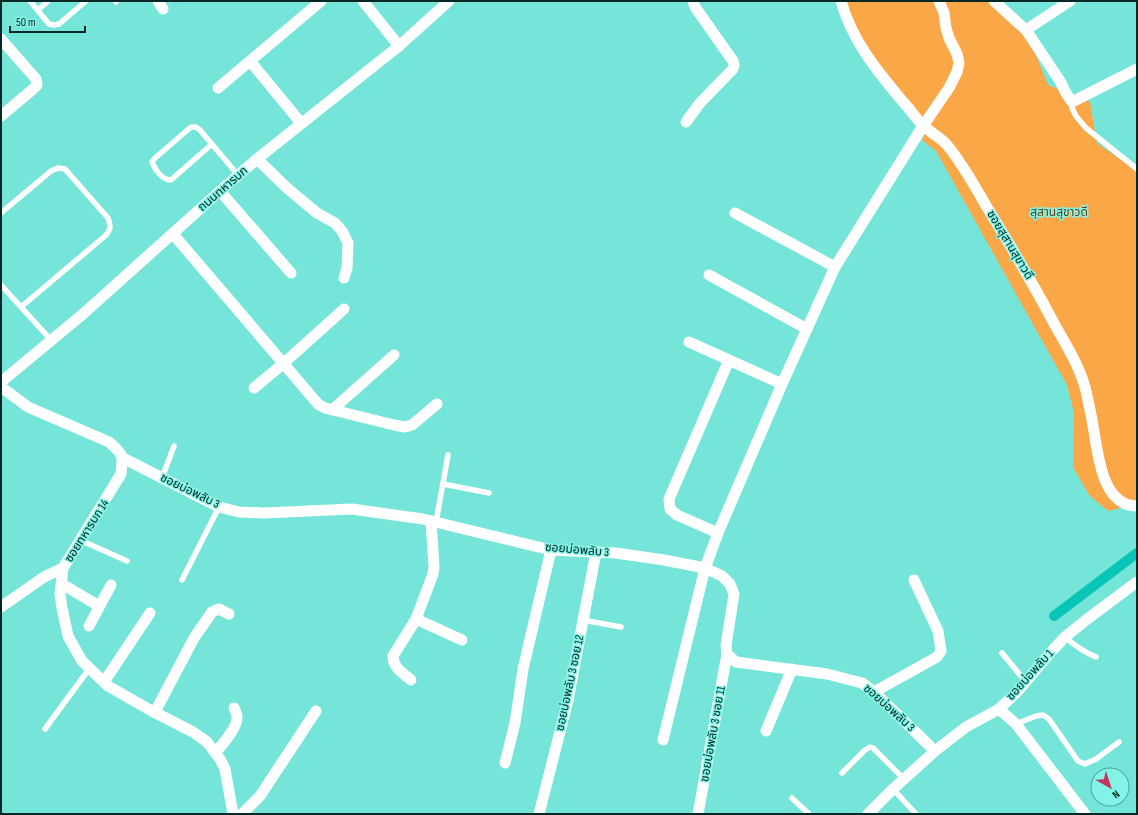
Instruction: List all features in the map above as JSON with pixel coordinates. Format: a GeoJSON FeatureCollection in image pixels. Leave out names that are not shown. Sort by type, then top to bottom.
{"type":"FeatureCollection","features":[{"type":"Feature","properties":{"kind":"street"},"geometry":{"type":"LineString","coordinates":[[218,88],[321,1]]}},
{"type":"Feature","properties":{"kind":"street"},"geometry":{"type":"LineString","coordinates":[[363,1],[399,46]]}},
{"type":"Feature","properties":{"kind":"street","name":"ถนนทหารบก"},"geometry":{"type":"LineString","coordinates":[[1,382],[83,314],[238,175],[399,46],[449,1]]}},
{"type":"Feature","properties":{"kind":"street"},"geometry":{"type":"LineString","coordinates":[[686,122],[700,103],[733,69],[734,65],[733,61],[692,1]]}},
{"type":"Feature","properties":{"kind":"street","name":"ซอยสุสานสุขาวดี"},"geometry":{"type":"LineString","coordinates":[[841,1],[850,28],[861,48],[923,126],[946,144],[962,166],[1026,271],[1074,360],[1085,386],[1094,426],[1097,450],[1105,480],[1111,491],[1119,500],[1129,506],[1137,506]]}},
{"type":"Feature","properties":{"kind":"street"},"geometry":{"type":"LineString","coordinates":[[662,740],[705,568],[718,533],[782,384],[835,267],[958,72],[959,63],[957,54],[949,38],[944,13],[939,1]]}},
{"type":"Feature","properties":{"kind":"street"},"geometry":{"type":"LineString","coordinates":[[994,1],[1026,30],[1060,80],[1072,102],[1137,69]]}},
{"type":"Feature","properties":{"kind":"street"},"geometry":{"type":"LineString","coordinates":[[1026,30],[1070,1]]}},
{"type":"Feature","properties":{"kind":"street"},"geometry":{"type":"LineString","coordinates":[[1,38],[36,79],[37,85],[1,116]]}},
{"type":"Feature","properties":{"kind":"street"},"geometry":{"type":"LineString","coordinates":[[250,61],[301,123]]}},
{"type":"Feature","properties":{"kind":"street"},"geometry":{"type":"LineString","coordinates":[[257,159],[287,188],[317,213],[334,223],[342,231],[348,243],[347,268],[344,278]]}},
{"type":"Feature","properties":{"kind":"street"},"geometry":{"type":"LineString","coordinates":[[220,191],[291,273]]}},
{"type":"Feature","properties":{"kind":"street"},"geometry":{"type":"LineString","coordinates":[[735,213],[835,267]]}},
{"type":"Feature","properties":{"kind":"street"},"geometry":{"type":"LineString","coordinates":[[173,234],[318,404],[332,410],[405,427],[412,425],[437,404]]}},
{"type":"Feature","properties":{"kind":"street"},"geometry":{"type":"LineString","coordinates":[[709,275],[807,330]]}},
{"type":"Feature","properties":{"kind":"street"},"geometry":{"type":"LineString","coordinates":[[254,388],[344,309]]}},
{"type":"Feature","properties":{"kind":"street"},"geometry":{"type":"LineString","coordinates":[[689,342],[782,384]]}},
{"type":"Feature","properties":{"kind":"street"},"geometry":{"type":"LineString","coordinates":[[332,410],[394,355]]}},
{"type":"Feature","properties":{"kind":"street"},"geometry":{"type":"LineString","coordinates":[[718,533],[677,515],[670,509],[669,499],[729,360]]}},
{"type":"Feature","properties":{"kind":"street"},"geometry":{"type":"LineString","coordinates":[[1,387],[28,407],[108,442],[118,450],[123,458]]}},
{"type":"Feature","properties":{"kind":"street","name":"ซอยบ่อพลับ 3"},"geometry":{"type":"LineString","coordinates":[[123,458],[219,507],[239,512],[264,513],[352,509],[433,522],[551,550],[616,553],[705,568],[722,576],[730,584],[734,594],[726,645],[728,654],[736,662],[827,674],[862,683],[874,692],[935,751]]}},
{"type":"Feature","properties":{"kind":"street","name":"ซอยทหารบก 14"},"geometry":{"type":"LineString","coordinates":[[123,458],[121,474],[63,568],[60,594],[68,636],[82,661],[108,686],[193,732],[207,742],[220,759],[225,769],[233,814]]}},
{"type":"Feature","properties":{"kind":"street"},"geometry":{"type":"LineString","coordinates":[[411,680],[394,664],[393,656],[416,619],[433,574],[433,522]]}},
{"type":"Feature","properties":{"kind":"street"},"geometry":{"type":"LineString","coordinates":[[505,763],[515,723],[523,670],[551,550]]}},
{"type":"Feature","properties":{"kind":"street","name":"ซอยบ่อพลับ 3 ซอย 12"},"geometry":{"type":"LineString","coordinates":[[539,814],[568,700],[596,552]]}},
{"type":"Feature","properties":{"kind":"street"},"geometry":{"type":"LineString","coordinates":[[1,607],[44,577],[63,568]]}},
{"type":"Feature","properties":{"kind":"street"},"geometry":{"type":"LineString","coordinates":[[874,692],[937,657],[940,651],[938,631],[914,580]]}},
{"type":"Feature","properties":{"kind":"street","name":"ซอยบ่อพลับ 1"},"geometry":{"type":"LineString","coordinates":[[868,814],[935,751],[966,727],[999,709],[1026,682],[1065,637],[1137,582]]}},
{"type":"Feature","properties":{"kind":"street"},"geometry":{"type":"LineString","coordinates":[[62,584],[99,606]]}},
{"type":"Feature","properties":{"kind":"street"},"geometry":{"type":"LineString","coordinates":[[89,626],[111,585]]}},
{"type":"Feature","properties":{"kind":"street"},"geometry":{"type":"LineString","coordinates":[[155,712],[194,638],[212,612],[219,609],[228,614]]}},
{"type":"Feature","properties":{"kind":"street"},"geometry":{"type":"LineString","coordinates":[[104,682],[150,613]]}},
{"type":"Feature","properties":{"kind":"street"},"geometry":{"type":"LineString","coordinates":[[416,619],[462,640]]}},
{"type":"Feature","properties":{"kind":"street","name":"ซอยบ่อพลับ 3 ซอย 11"},"geometry":{"type":"LineString","coordinates":[[698,814],[728,654]]}},
{"type":"Feature","properties":{"kind":"street"},"geometry":{"type":"LineString","coordinates":[[766,731],[792,670]]}},
{"type":"Feature","properties":{"kind":"street"},"geometry":{"type":"LineString","coordinates":[[215,753],[230,735],[236,723],[237,717],[234,708]]}},
{"type":"Feature","properties":{"kind":"street"},"geometry":{"type":"LineString","coordinates":[[999,709],[1016,724],[1080,813]]}},
{"type":"Feature","properties":{"kind":"street"},"geometry":{"type":"LineString","coordinates":[[242,814],[260,796],[316,711]]}},
{"type":"Feature","properties":{"kind":"lane"},"geometry":{"type":"LineString","coordinates":[[30,1],[50,24],[54,26],[59,24],[86,1]]}},
{"type":"Feature","properties":{"kind":"lane"},"geometry":{"type":"LineString","coordinates":[[38,10],[48,1]]}},
{"type":"Feature","properties":{"kind":"lane"},"geometry":{"type":"LineString","coordinates":[[1072,102],[1072,108],[1076,116],[1086,128],[1137,169]]}},
{"type":"Feature","properties":{"kind":"lane"},"geometry":{"type":"LineString","coordinates":[[212,144],[171,180],[163,178],[152,162],[154,158],[191,127],[196,127],[212,144],[238,175]]}},
{"type":"Feature","properties":{"kind":"lane"},"geometry":{"type":"LineString","coordinates":[[1,213],[51,171],[58,168],[65,169],[108,218],[111,225],[109,231],[104,236],[21,307]]}},
{"type":"Feature","properties":{"kind":"lane"},"geometry":{"type":"LineString","coordinates":[[1,285],[52,340]]}},
{"type":"Feature","properties":{"kind":"lane"},"geometry":{"type":"LineString","coordinates":[[162,478],[174,446]]}},
{"type":"Feature","properties":{"kind":"lane"},"geometry":{"type":"LineString","coordinates":[[433,522],[443,484],[448,455]]}},
{"type":"Feature","properties":{"kind":"lane"},"geometry":{"type":"LineString","coordinates":[[443,484],[488,493]]}},
{"type":"Feature","properties":{"kind":"lane"},"geometry":{"type":"LineString","coordinates":[[182,580],[219,507]]}},
{"type":"Feature","properties":{"kind":"lane"},"geometry":{"type":"LineString","coordinates":[[80,540],[127,561]]}},
{"type":"Feature","properties":{"kind":"lane"},"geometry":{"type":"LineString","coordinates":[[583,620],[621,627]]}},
{"type":"Feature","properties":{"kind":"lane"},"geometry":{"type":"LineString","coordinates":[[1065,637],[1075,647],[1096,658]]}},
{"type":"Feature","properties":{"kind":"lane"},"geometry":{"type":"LineString","coordinates":[[1002,653],[1026,682]]}},
{"type":"Feature","properties":{"kind":"lane"},"geometry":{"type":"LineString","coordinates":[[45,729],[89,669]]}},
{"type":"Feature","properties":{"kind":"lane"},"geometry":{"type":"LineString","coordinates":[[1016,724],[1036,716],[1043,715],[1049,719],[1078,761],[1085,764],[1096,759],[1119,742]]}},
{"type":"Feature","properties":{"kind":"lane"},"geometry":{"type":"LineString","coordinates":[[842,773],[865,750],[870,747],[873,748],[904,779]]}},
{"type":"Feature","properties":{"kind":"lane"},"geometry":{"type":"LineString","coordinates":[[893,789],[916,814]]}},
{"type":"Feature","properties":{"kind":"lane"},"geometry":{"type":"LineString","coordinates":[[792,798],[809,814]]}},
{"type":"Feature","properties":{"kind":"green space","name":"สุสานสุขาวดี"},"geometry":{"type":"Polygon","coordinates":[[[841,1],[989,1],[1026,30],[1048,85],[1090,102],[1097,143],[1137,171],[1137,506],[1129,506],[1108,511],[1089,495],[1073,467],[1074,413],[1067,385],[936,151],[922,140],[928,127],[875,66],[841,1]]]}},
{"type":"Feature","properties":{"kind":"waterway"},"geometry":{"type":"LineString","coordinates":[[1054,616],[1137,553]]}}]}
